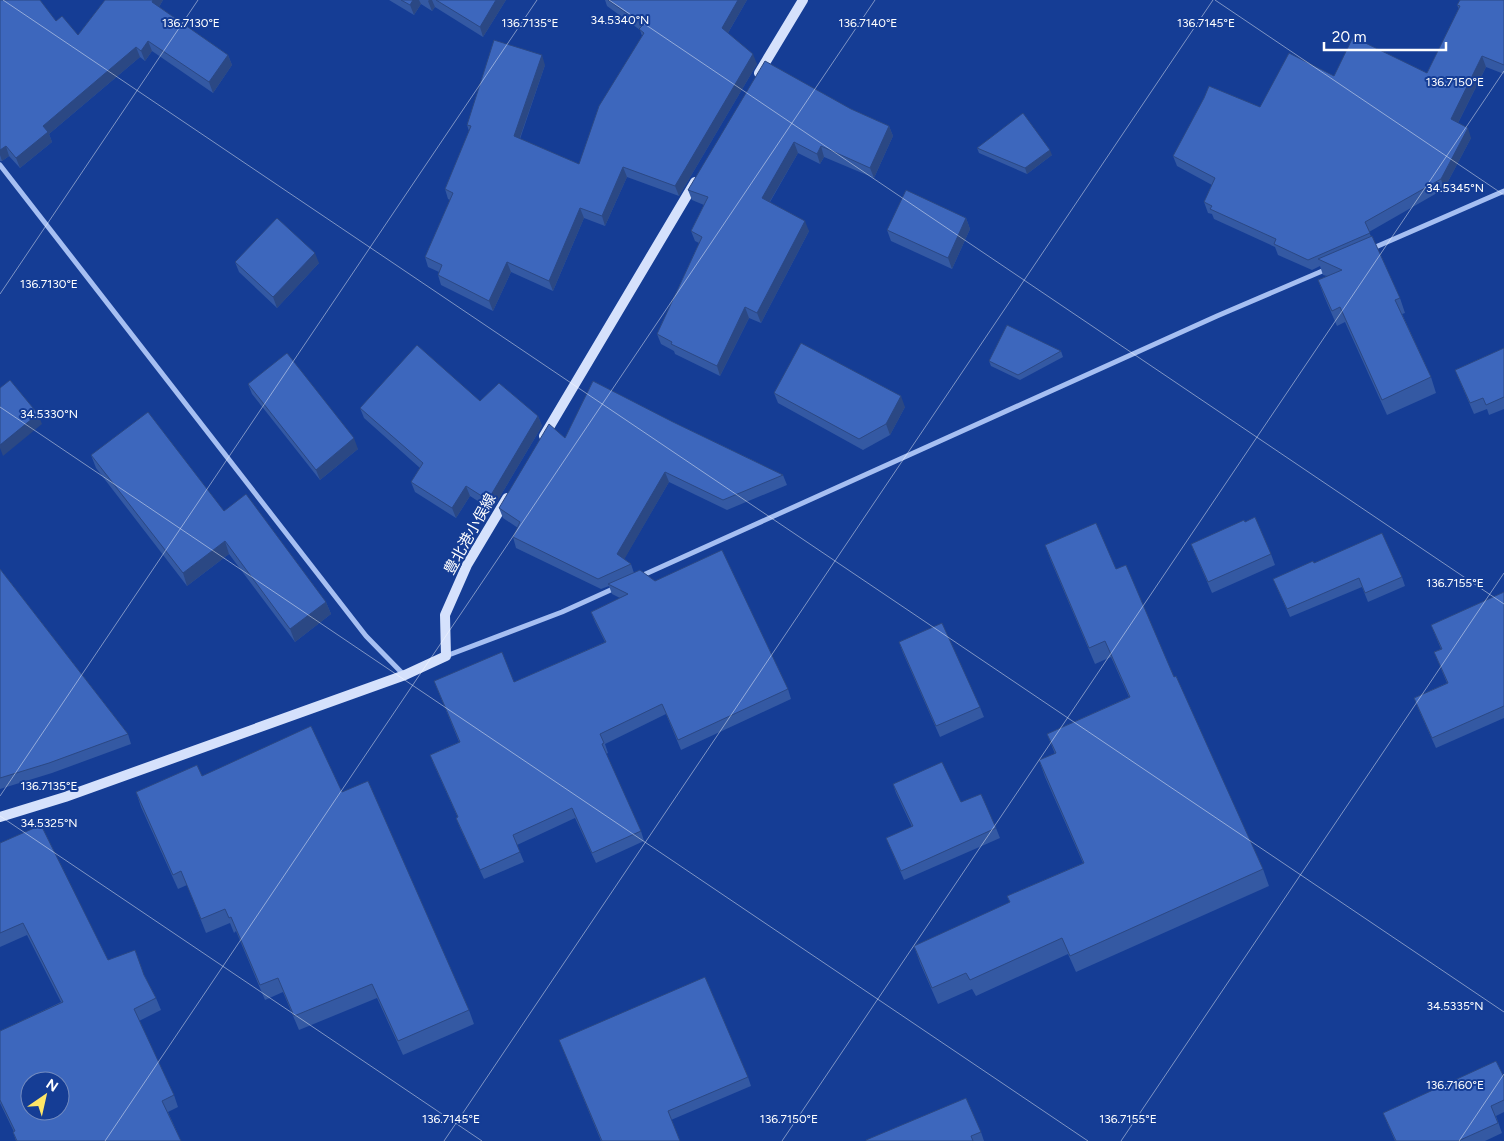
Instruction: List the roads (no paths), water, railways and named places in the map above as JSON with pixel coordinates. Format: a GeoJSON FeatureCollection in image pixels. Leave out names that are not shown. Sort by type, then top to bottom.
{"type":"FeatureCollection","features":[{"type":"Feature","properties":{"kind":"main road"},"geometry":{"type":"LineString","coordinates":[[752,86],[803,0]]}},
{"type":"Feature","properties":{"kind":"main road"},"geometry":{"type":"LineString","coordinates":[[538,445],[701,171]]}},
{"type":"Feature","properties":{"kind":"main road","name":"豊北港小俣線"},"geometry":{"type":"LineString","coordinates":[[446,656],[445,615],[467,565],[513,488]]}},
{"type":"Feature","properties":{"kind":"main road"},"geometry":{"type":"LineString","coordinates":[[0,817],[65,798],[405,675],[446,656]]}},
{"type":"Feature","properties":{"kind":"street"},"geometry":{"type":"LineString","coordinates":[[0,165],[366,636],[405,675]]}},
{"type":"Feature","properties":{"kind":"street"},"geometry":{"type":"LineString","coordinates":[[1369,250],[1504,191]]}},
{"type":"Feature","properties":{"kind":"street"},"geometry":{"type":"LineString","coordinates":[[634,580],[1216,316],[1333,266]]}},
{"type":"Feature","properties":{"kind":"street"},"geometry":{"type":"LineString","coordinates":[[446,656],[562,612],[625,584]]}}]}
